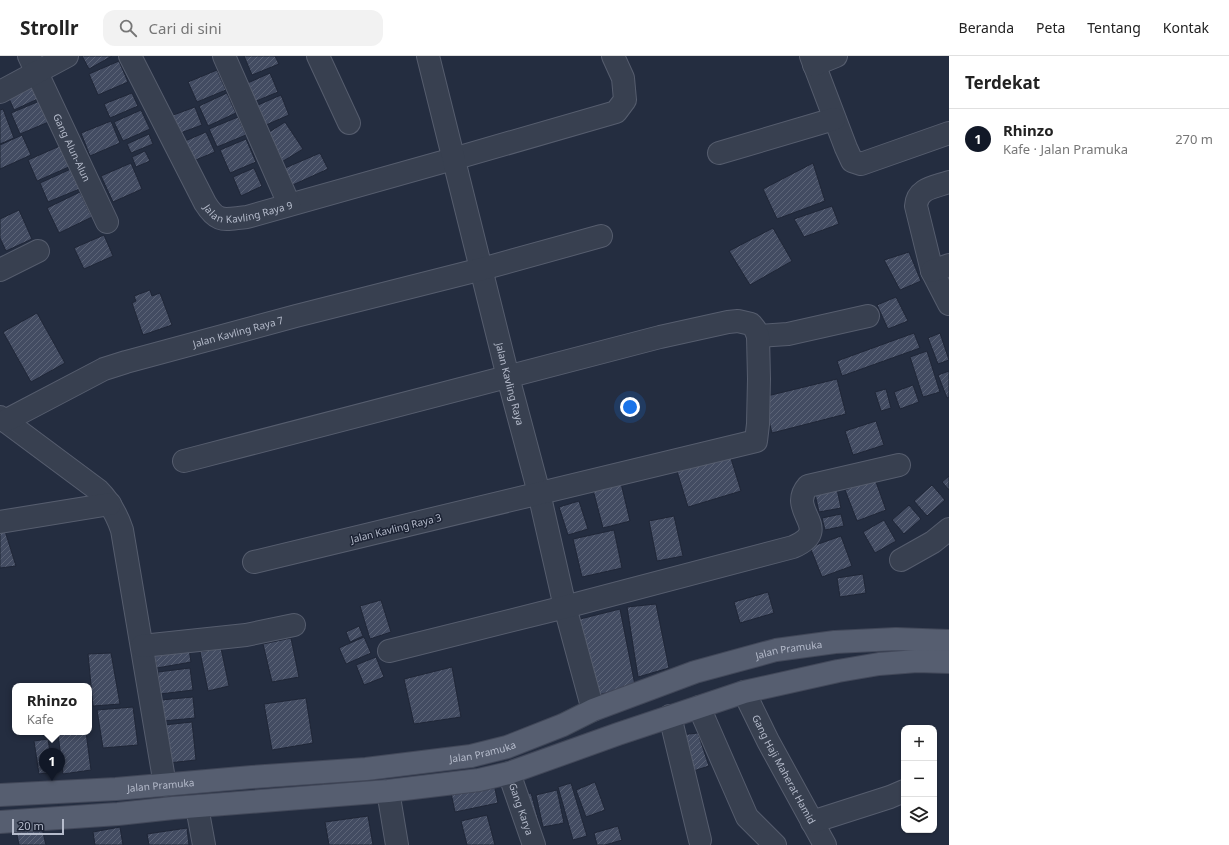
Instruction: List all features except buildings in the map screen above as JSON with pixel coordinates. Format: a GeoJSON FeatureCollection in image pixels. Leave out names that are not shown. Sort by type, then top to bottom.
{"type":"FeatureCollection","features":[{"type":"Feature","properties":{"kind":"main road","name":"Jalan Pramuka"},"geometry":{"type":"LineString","coordinates":[[0,795],[116,789],[252,777],[366,770],[471,756],[507,747],[563,725],[593,710],[695,672],[776,650],[836,642],[896,639],[949,641]]}},
{"type":"Feature","properties":{"kind":"main road"},"geometry":{"type":"LineString","coordinates":[[0,822],[118,814],[388,791],[479,780],[509,773],[670,716],[744,692],[838,671],[879,664],[917,661],[949,662]]}},
{"type":"Feature","properties":{"kind":"main road"},"geometry":{"type":"LineString","coordinates":[[563,725],[576,749]]}},
{"type":"Feature","properties":{"kind":"main road"},"geometry":{"type":"LineString","coordinates":[[252,777],[254,802]]}},
{"type":"Feature","properties":{"kind":"main road"},"geometry":{"type":"LineString","coordinates":[[116,789],[118,814]]}},
{"type":"Feature","properties":{"kind":"street"},"geometry":{"type":"LineString","coordinates":[[0,92],[33,64],[67,56]]}},
{"type":"Feature","properties":{"kind":"street","name":"Jalan Kavling Raya 9"},"geometry":{"type":"LineString","coordinates":[[130,56],[205,203],[215,216],[226,219],[247,216],[616,112],[625,100],[623,78],[613,56]]}},
{"type":"Feature","properties":{"kind":"street"},"geometry":{"type":"LineString","coordinates":[[224,56],[289,204]]}},
{"type":"Feature","properties":{"kind":"street"},"geometry":{"type":"LineString","coordinates":[[318,56],[349,123]]}},
{"type":"Feature","properties":{"kind":"street","name":"Jalan Kavling Raya"},"geometry":{"type":"LineString","coordinates":[[428,56],[508,377],[539,493],[565,607],[593,710]]}},
{"type":"Feature","properties":{"kind":"street"},"geometry":{"type":"LineString","coordinates":[[836,56],[812,60],[834,119],[852,161],[861,164],[949,133]]}},
{"type":"Feature","properties":{"kind":"street","name":"Gang Alun-Alun"},"geometry":{"type":"LineString","coordinates":[[33,64],[107,222]]}},
{"type":"Feature","properties":{"kind":"street"},"geometry":{"type":"LineString","coordinates":[[719,153],[834,119]]}},
{"type":"Feature","properties":{"kind":"street"},"geometry":{"type":"LineString","coordinates":[[949,182],[921,193],[917,199],[917,212],[940,268],[949,304]]}},
{"type":"Feature","properties":{"kind":"street","name":"Jalan Kavling Raya 7"},"geometry":{"type":"LineString","coordinates":[[2,419],[104,370],[126,362],[296,316],[482,269],[601,236]]}},
{"type":"Feature","properties":{"kind":"street"},"geometry":{"type":"LineString","coordinates":[[0,270],[38,251]]}},
{"type":"Feature","properties":{"kind":"street"},"geometry":{"type":"LineString","coordinates":[[184,461],[660,337],[728,322],[738,321],[751,324],[758,336],[788,334],[868,316]]}},
{"type":"Feature","properties":{"kind":"street","name":"Jalan Kavling Raya 3"},"geometry":{"type":"LineString","coordinates":[[254,562],[756,441],[759,379],[758,336]]}},
{"type":"Feature","properties":{"kind":"street"},"geometry":{"type":"LineString","coordinates":[[2,419],[98,490],[110,504],[118,518],[122,530],[142,646],[164,785]]}},
{"type":"Feature","properties":{"kind":"street"},"geometry":{"type":"LineString","coordinates":[[389,651],[565,607],[797,546],[807,539],[810,534],[810,527],[801,500],[803,492],[808,486],[899,465]]}},
{"type":"Feature","properties":{"kind":"street"},"geometry":{"type":"LineString","coordinates":[[0,522],[110,504]]}},
{"type":"Feature","properties":{"kind":"street"},"geometry":{"type":"LineString","coordinates":[[900,560],[933,542],[949,529]]}},
{"type":"Feature","properties":{"kind":"street"},"geometry":{"type":"LineString","coordinates":[[142,646],[246,635],[294,624]]}},
{"type":"Feature","properties":{"kind":"street","name":"Gang Haji Maherat Hamid"},"geometry":{"type":"LineString","coordinates":[[744,692],[768,741],[825,845]]}},
{"type":"Feature","properties":{"kind":"street"},"geometry":{"type":"LineString","coordinates":[[699,707],[758,845]]}},
{"type":"Feature","properties":{"kind":"street"},"geometry":{"type":"LineString","coordinates":[[670,716],[700,840]]}},
{"type":"Feature","properties":{"kind":"street","name":"Gang Karya"},"geometry":{"type":"LineString","coordinates":[[509,773],[534,845]]}},
{"type":"Feature","properties":{"kind":"street"},"geometry":{"type":"LineString","coordinates":[[388,791],[397,845]]}},
{"type":"Feature","properties":{"kind":"street"},"geometry":{"type":"LineString","coordinates":[[812,822],[901,792]]}},
{"type":"Feature","properties":{"kind":"street"},"geometry":{"type":"LineString","coordinates":[[197,807],[204,845]]}},
{"type":"Feature","properties":{"kind":"street"},"geometry":{"type":"LineString","coordinates":[[747,817],[776,845]]}},
{"type":"Feature","properties":{"kind":"place","name":"Rhinzo"},"geometry":{"type":"Point","coordinates":[52,781]}}]}
